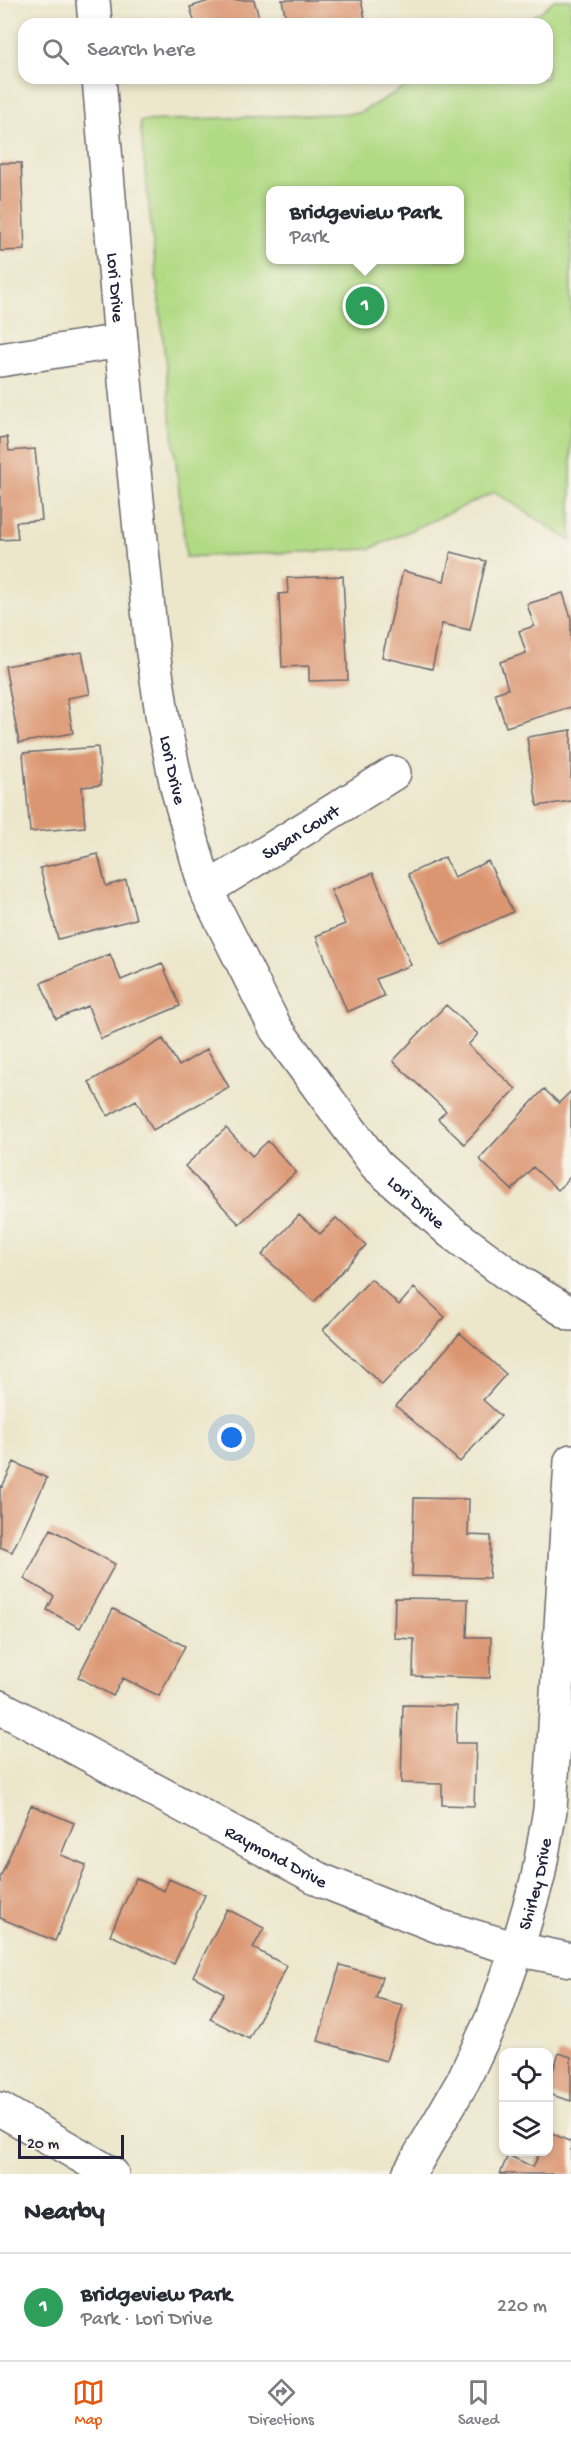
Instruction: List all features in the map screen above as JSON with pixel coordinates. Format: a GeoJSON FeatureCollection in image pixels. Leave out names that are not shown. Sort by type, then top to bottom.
{"type":"FeatureCollection","features":[{"type":"Feature","properties":{"kind":"street"},"geometry":{"type":"LineString","coordinates":[[93,0],[94,18]]}},
{"type":"Feature","properties":{"kind":"street","name":"Lori Drive"},"geometry":{"type":"LineString","coordinates":[[100,84],[121,341],[151,639],[163,720],[178,791],[206,890],[276,1029],[376,1165],[451,1232],[520,1283],[571,1314]]}},
{"type":"Feature","properties":{"kind":"street"},"geometry":{"type":"LineString","coordinates":[[0,360],[121,341]]}},
{"type":"Feature","properties":{"kind":"street","name":"Susan Court"},"geometry":{"type":"LineString","coordinates":[[206,890],[394,773]]}},
{"type":"Feature","properties":{"kind":"street","name":"Shirley Drive"},"geometry":{"type":"LineString","coordinates":[[409,2174],[463,2081],[495,2012],[517,1949],[538,1877],[550,1810],[571,1461]]}},
{"type":"Feature","properties":{"kind":"street","name":"Raymond Drive"},"geometry":{"type":"LineString","coordinates":[[0,1707],[323,1881],[438,1926],[517,1949],[571,1960]]}},
{"type":"Feature","properties":{"kind":"street"},"geometry":{"type":"LineString","coordinates":[[0,2109],[112,2174]]}},
{"type":"Feature","properties":{"kind":"green space"},"geometry":{"type":"Polygon","coordinates":[[[554,0],[571,0],[571,541],[495,492],[370,549],[186,557],[140,121],[359,113],[410,84],[553,84],[553,18],[529,18],[542,11],[554,0]]]}},
{"type":"Feature","properties":{"kind":"building"},"geometry":{"type":"Polygon","coordinates":[[[212,0],[254,0],[259,18],[193,18],[190,7],[212,0]]]}},
{"type":"Feature","properties":{"kind":"building"},"geometry":{"type":"Polygon","coordinates":[[[282,0],[361,0],[365,18],[286,18],[282,0]]]}},
{"type":"Feature","properties":{"kind":"building"},"geometry":{"type":"Polygon","coordinates":[[[0,163],[21,163],[25,250],[0,251],[0,163]]]}},
{"type":"Feature","properties":{"kind":"building"},"geometry":{"type":"Polygon","coordinates":[[[7,437],[9,451],[35,449],[42,520],[16,522],[18,539],[0,540],[0,438],[7,437]]]}},
{"type":"Feature","properties":{"kind":"building"},"geometry":{"type":"Polygon","coordinates":[[[451,552],[486,561],[470,630],[442,624],[432,669],[382,657],[403,571],[444,581],[451,552]]]}},
{"type":"Feature","properties":{"kind":"building"},"geometry":{"type":"Polygon","coordinates":[[[343,576],[348,680],[309,681],[309,666],[282,667],[279,594],[288,593],[287,578],[343,576]]]}},
{"type":"Feature","properties":{"kind":"building"},"geometry":{"type":"Polygon","coordinates":[[[563,593],[571,618],[571,707],[506,727],[495,693],[508,689],[500,662],[526,653],[519,631],[534,626],[527,604],[563,593]]]}},
{"type":"Feature","properties":{"kind":"building"},"geometry":{"type":"Polygon","coordinates":[[[82,652],[90,694],[67,698],[73,733],[19,743],[5,666],[82,652]]]}},
{"type":"Feature","properties":{"kind":"building"},"geometry":{"type":"Polygon","coordinates":[[[571,730],[571,801],[537,806],[527,737],[571,730]]]}},
{"type":"Feature","properties":{"kind":"building"},"geometry":{"type":"Polygon","coordinates":[[[98,747],[101,785],[82,787],[85,827],[30,832],[23,753],[98,747]]]}},
{"type":"Feature","properties":{"kind":"building"},"geometry":{"type":"Polygon","coordinates":[[[98,854],[106,886],[126,880],[136,919],[58,939],[40,868],[98,854]]]}},
{"type":"Feature","properties":{"kind":"building"},"geometry":{"type":"Polygon","coordinates":[[[445,857],[454,877],[488,861],[513,912],[442,945],[408,874],[445,857]]]}},
{"type":"Feature","properties":{"kind":"building"},"geometry":{"type":"Polygon","coordinates":[[[373,873],[411,965],[376,979],[384,996],[347,1012],[316,936],[345,924],[331,890],[373,873]]]}},
{"type":"Feature","properties":{"kind":"building"},"geometry":{"type":"Polygon","coordinates":[[[110,954],[121,980],[162,963],[180,1006],[101,1039],[88,1006],[56,1019],[41,983],[110,954]]]}},
{"type":"Feature","properties":{"kind":"building"},"geometry":{"type":"Polygon","coordinates":[[[446,1005],[478,1034],[468,1045],[516,1089],[464,1144],[438,1119],[446,1111],[393,1061],[446,1005]]]}},
{"type":"Feature","properties":{"kind":"building"},"geometry":{"type":"Polygon","coordinates":[[[163,1039],[179,1066],[207,1049],[229,1087],[153,1130],[136,1100],[108,1116],[89,1082],[163,1039]]]}},
{"type":"Feature","properties":{"kind":"building"},"geometry":{"type":"Polygon","coordinates":[[[544,1089],[559,1103],[571,1091],[571,1176],[558,1190],[533,1167],[512,1190],[479,1159],[544,1089]]]}},
{"type":"Feature","properties":{"kind":"building"},"geometry":{"type":"Polygon","coordinates":[[[226,1128],[252,1156],[268,1141],[296,1172],[239,1224],[185,1166],[226,1128]]]}},
{"type":"Feature","properties":{"kind":"building"},"geometry":{"type":"Polygon","coordinates":[[[299,1215],[320,1234],[336,1218],[366,1245],[314,1302],[262,1255],[299,1215]]]}},
{"type":"Feature","properties":{"kind":"building"},"geometry":{"type":"Polygon","coordinates":[[[371,1279],[399,1305],[414,1288],[445,1317],[382,1385],[323,1330],[371,1279]]]}},
{"type":"Feature","properties":{"kind":"building"},"geometry":{"type":"Polygon","coordinates":[[[460,1333],[506,1374],[483,1400],[501,1416],[460,1462],[396,1406],[460,1333]]]}},
{"type":"Feature","properties":{"kind":"building"},"geometry":{"type":"Polygon","coordinates":[[[14,1462],[47,1478],[12,1552],[0,1547],[0,1486],[2,1487],[14,1462]]]}},
{"type":"Feature","properties":{"kind":"building"},"geometry":{"type":"Polygon","coordinates":[[[414,1498],[469,1499],[468,1535],[491,1536],[489,1578],[412,1576],[414,1498]]]}},
{"type":"Feature","properties":{"kind":"building"},"geometry":{"type":"Polygon","coordinates":[[[51,1529],[115,1564],[80,1628],[47,1610],[54,1596],[24,1579],[51,1529]]]}},
{"type":"Feature","properties":{"kind":"building"},"geometry":{"type":"Polygon","coordinates":[[[395,1598],[468,1599],[467,1637],[491,1637],[490,1678],[413,1676],[414,1639],[394,1638],[395,1598]]]}},
{"type":"Feature","properties":{"kind":"building"},"geometry":{"type":"Polygon","coordinates":[[[113,1609],[185,1646],[159,1696],[123,1678],[113,1696],[78,1677],[113,1609]]]}},
{"type":"Feature","properties":{"kind":"building"},"geometry":{"type":"Polygon","coordinates":[[[403,1705],[457,1706],[456,1743],[476,1743],[474,1806],[442,1805],[442,1784],[401,1783],[403,1705]]]}},
{"type":"Feature","properties":{"kind":"building"},"geometry":{"type":"Polygon","coordinates":[[[31,1805],[74,1823],[61,1855],[86,1865],[55,1941],[0,1918],[0,1878],[31,1805]]]}},
{"type":"Feature","properties":{"kind":"building"},"geometry":{"type":"Polygon","coordinates":[[[136,1878],[164,1891],[169,1879],[205,1895],[174,1964],[110,1935],[136,1878]]]}},
{"type":"Feature","properties":{"kind":"building"},"geometry":{"type":"Polygon","coordinates":[[[227,1909],[264,1928],[253,1948],[287,1966],[249,2039],[210,2019],[224,1993],[193,1976],[227,1909]]]}},
{"type":"Feature","properties":{"kind":"building"},"geometry":{"type":"Polygon","coordinates":[[[340,1965],[382,1977],[376,1998],[403,2005],[386,2061],[318,2041],[340,1965]]]}},
{"type":"Feature","properties":{"kind":"building"},"geometry":{"type":"Polygon","coordinates":[[[559,2053],[571,2057],[571,2101],[553,2096],[553,2071],[559,2053]]]}},
{"type":"Feature","properties":{"kind":"building"},"geometry":{"type":"Polygon","coordinates":[[[553,2134],[571,2142],[571,2174],[500,2174],[508,2156],[533,2167],[538,2156],[553,2156],[553,2134]]]}},
{"type":"Feature","properties":{"kind":"place","name":"Bridgeview Park"},"geometry":{"type":"Point","coordinates":[365,306]}}]}
